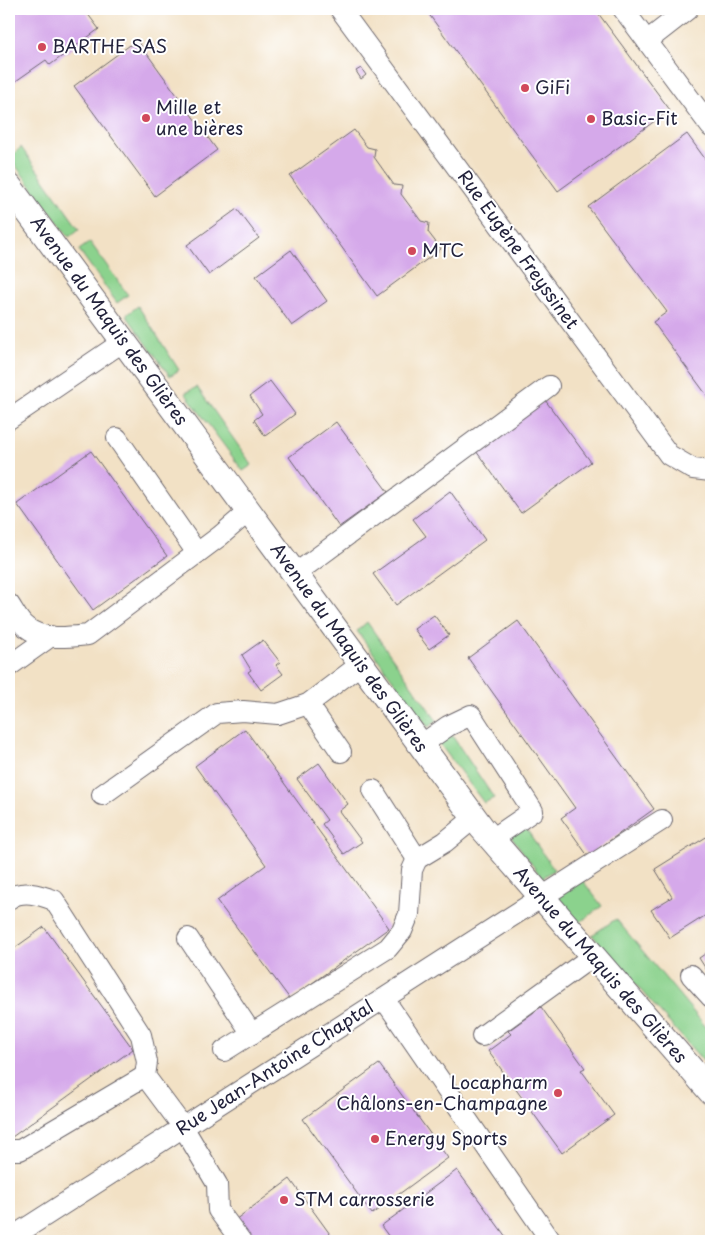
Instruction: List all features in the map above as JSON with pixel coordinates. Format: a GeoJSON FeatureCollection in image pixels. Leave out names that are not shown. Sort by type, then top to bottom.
{"type":"FeatureCollection","features":[{"type":"Feature","properties":{"kind":"main road","name":"Avenue du Maquis des Glières"},"geometry":{"type":"LineString","coordinates":[[9,186],[474,818],[711,1090]]}},
{"type":"Feature","properties":{"kind":"street","name":"Rue Eugène Freyssinet"},"geometry":{"type":"LineString","coordinates":[[340,9],[669,455],[693,469],[711,471]]}},
{"type":"Feature","properties":{"kind":"street"},"geometry":{"type":"LineString","coordinates":[[623,9],[711,127]]}},
{"type":"Feature","properties":{"kind":"street"},"geometry":{"type":"LineString","coordinates":[[647,41],[688,9]]}},
{"type":"Feature","properties":{"kind":"street"},"geometry":{"type":"LineString","coordinates":[[9,419],[124,341]]}},
{"type":"Feature","properties":{"kind":"street"},"geometry":{"type":"LineString","coordinates":[[295,574],[549,386]]}},
{"type":"Feature","properties":{"kind":"street"},"geometry":{"type":"LineString","coordinates":[[117,438],[196,553]]}},
{"type":"Feature","properties":{"kind":"street"},"geometry":{"type":"LineString","coordinates":[[9,604],[24,626],[37,634],[62,638],[88,634],[249,511]]}},
{"type":"Feature","properties":{"kind":"street"},"geometry":{"type":"LineString","coordinates":[[9,666],[52,636]]}},
{"type":"Feature","properties":{"kind":"street"},"geometry":{"type":"LineString","coordinates":[[102,795],[217,713],[243,711],[278,714],[308,704],[361,664]]}},
{"type":"Feature","properties":{"kind":"street"},"geometry":{"type":"LineString","coordinates":[[308,704],[341,752]]}},
{"type":"Feature","properties":{"kind":"street"},"geometry":{"type":"LineString","coordinates":[[421,745],[448,726],[471,715],[533,811],[492,840]]}},
{"type":"Feature","properties":{"kind":"street"},"geometry":{"type":"LineString","coordinates":[[373,790],[418,859]]}},
{"type":"Feature","properties":{"kind":"street"},"geometry":{"type":"LineString","coordinates":[[224,1052],[388,948],[402,931],[409,914],[412,870],[418,859],[444,842],[474,818]]}},
{"type":"Feature","properties":{"kind":"street","name":"Rue Jean-Antoine Chaptal"},"geometry":{"type":"LineString","coordinates":[[9,1239],[662,820]]}},
{"type":"Feature","properties":{"kind":"street"},"geometry":{"type":"LineString","coordinates":[[9,899],[14,895],[36,894],[54,900],[141,1035],[147,1062],[145,1076],[183,1127],[217,1184],[218,1210],[241,1241]]}},
{"type":"Feature","properties":{"kind":"street"},"geometry":{"type":"LineString","coordinates":[[188,938],[252,1034]]}},
{"type":"Feature","properties":{"kind":"street"},"geometry":{"type":"LineString","coordinates":[[482,1036],[593,956]]}},
{"type":"Feature","properties":{"kind":"street"},"geometry":{"type":"LineString","coordinates":[[690,974],[711,998]]}},
{"type":"Feature","properties":{"kind":"street"},"geometry":{"type":"LineString","coordinates":[[384,999],[551,1241]]}},
{"type":"Feature","properties":{"kind":"street"},"geometry":{"type":"LineString","coordinates":[[9,1150],[20,1150],[145,1076]]}},
{"type":"Feature","properties":{"kind":"green space"},"geometry":{"type":"Polygon","coordinates":[[[21,147],[79,229],[69,237],[10,158],[21,147]]]}},
{"type":"Feature","properties":{"kind":"green space"},"geometry":{"type":"Polygon","coordinates":[[[90,242],[128,295],[117,303],[79,250],[90,242]]]}},
{"type":"Feature","properties":{"kind":"green space"},"geometry":{"type":"Polygon","coordinates":[[[138,306],[179,370],[170,376],[126,315],[138,306]]]}},
{"type":"Feature","properties":{"kind":"green space"},"geometry":{"type":"Polygon","coordinates":[[[197,387],[252,465],[243,471],[185,393],[197,387]]]}},
{"type":"Feature","properties":{"kind":"green space"},"geometry":{"type":"Polygon","coordinates":[[[367,622],[437,721],[428,727],[357,631],[367,622]]]}},
{"type":"Feature","properties":{"kind":"green space"},"geometry":{"type":"Polygon","coordinates":[[[451,734],[494,798],[484,803],[439,743],[451,734]]]}},
{"type":"Feature","properties":{"kind":"green space"},"geometry":{"type":"Polygon","coordinates":[[[525,827],[554,870],[542,878],[511,836],[525,827]]]}},
{"type":"Feature","properties":{"kind":"green space"},"geometry":{"type":"Polygon","coordinates":[[[580,877],[602,906],[579,923],[555,894],[580,877]]]}},
{"type":"Feature","properties":{"kind":"green space"},"geometry":{"type":"Polygon","coordinates":[[[616,919],[711,1033],[711,1070],[592,935],[616,919]]]}},
{"type":"Feature","properties":{"kind":"building","name":"BARTHE SAS"},"geometry":{"type":"Polygon","coordinates":[[[84,9],[99,29],[50,65],[46,60],[13,83],[9,77],[9,10],[84,9]]]}},
{"type":"Feature","properties":{"kind":"building"},"geometry":{"type":"Polygon","coordinates":[[[425,9],[595,9],[670,110],[558,191],[425,9]]]}},
{"type":"Feature","properties":{"kind":"building","name":"Mille et une bières"},"geometry":{"type":"Polygon","coordinates":[[[137,40],[217,150],[155,196],[74,86],[137,40]]]}},
{"type":"Feature","properties":{"kind":"building"},"geometry":{"type":"Polygon","coordinates":[[[361,68],[366,75],[361,79],[356,71],[361,68]]]}},
{"type":"Feature","properties":{"kind":"building"},"geometry":{"type":"Polygon","coordinates":[[[354,130],[367,147],[375,149],[374,157],[394,185],[402,186],[401,194],[421,221],[429,223],[428,232],[441,249],[377,296],[290,176],[354,130]]]}},
{"type":"Feature","properties":{"kind":"building"},"geometry":{"type":"Polygon","coordinates":[[[687,134],[711,167],[711,401],[653,322],[667,312],[588,207],[687,134]]]}},
{"type":"Feature","properties":{"kind":"building"},"geometry":{"type":"Polygon","coordinates":[[[237,209],[259,238],[209,275],[187,245],[237,209]]]}},
{"type":"Feature","properties":{"kind":"building"},"geometry":{"type":"Polygon","coordinates":[[[291,250],[327,301],[292,326],[256,276],[291,250]]]}},
{"type":"Feature","properties":{"kind":"building"},"geometry":{"type":"Polygon","coordinates":[[[270,381],[295,414],[265,436],[254,420],[262,414],[250,396],[270,381]]]}},
{"type":"Feature","properties":{"kind":"building"},"geometry":{"type":"Polygon","coordinates":[[[545,400],[591,462],[521,513],[476,451],[545,400]]]}},
{"type":"Feature","properties":{"kind":"building"},"geometry":{"type":"Polygon","coordinates":[[[336,422],[388,492],[339,527],[289,457],[336,422]]]}},
{"type":"Feature","properties":{"kind":"building"},"geometry":{"type":"Polygon","coordinates":[[[91,451],[167,556],[93,610],[17,504],[91,451]]]}},
{"type":"Feature","properties":{"kind":"building"},"geometry":{"type":"Polygon","coordinates":[[[450,491],[485,540],[396,605],[373,574],[426,536],[413,519],[450,491]]]}},
{"type":"Feature","properties":{"kind":"building"},"geometry":{"type":"Polygon","coordinates":[[[434,615],[449,635],[429,649],[414,629],[434,615]]]}},
{"type":"Feature","properties":{"kind":"building"},"geometry":{"type":"Polygon","coordinates":[[[518,621],[654,809],[588,856],[561,818],[575,808],[468,658],[518,621]]]}},
{"type":"Feature","properties":{"kind":"building"},"geometry":{"type":"Polygon","coordinates":[[[263,640],[280,662],[276,665],[283,674],[261,690],[248,672],[251,670],[242,655],[263,640]]]}},
{"type":"Feature","properties":{"kind":"building"},"geometry":{"type":"Polygon","coordinates":[[[245,729],[389,928],[290,999],[217,901],[266,865],[195,766],[245,729]]]}},
{"type":"Feature","properties":{"kind":"building"},"geometry":{"type":"Polygon","coordinates":[[[319,763],[348,804],[339,811],[362,842],[344,854],[322,824],[327,820],[297,779],[319,763]]]}},
{"type":"Feature","properties":{"kind":"building"},"geometry":{"type":"Polygon","coordinates":[[[711,834],[711,912],[670,938],[651,910],[672,897],[655,869],[711,834]]]}},
{"type":"Feature","properties":{"kind":"building"},"geometry":{"type":"Polygon","coordinates":[[[44,927],[133,1049],[12,1137],[9,1133],[9,952],[44,927]]]}},
{"type":"Feature","properties":{"kind":"building"},"geometry":{"type":"Polygon","coordinates":[[[711,950],[711,977],[699,958],[711,950]]]}},
{"type":"Feature","properties":{"kind":"building","name":"Locapharm Châlons-en-Champagne"},"geometry":{"type":"Polygon","coordinates":[[[541,1007],[585,1068],[581,1070],[614,1115],[562,1153],[488,1051],[511,1034],[508,1031],[541,1007]]]}},
{"type":"Feature","properties":{"kind":"building","name":"Energy Sports"},"geometry":{"type":"Polygon","coordinates":[[[379,1064],[448,1158],[372,1214],[303,1119],[379,1064]]]}},
{"type":"Feature","properties":{"kind":"building"},"geometry":{"type":"Polygon","coordinates":[[[457,1170],[509,1241],[392,1241],[381,1226],[457,1170]]]}},
{"type":"Feature","properties":{"kind":"building","name":"STM carrosserie"},"geometry":{"type":"Polygon","coordinates":[[[290,1179],[335,1241],[250,1241],[235,1220],[290,1179]]]}},
{"type":"Feature","properties":{"kind":"place","name":"BARTHE SAS"},"geometry":{"type":"Point","coordinates":[42,47]}},
{"type":"Feature","properties":{"kind":"place","name":"GiFi"},"geometry":{"type":"Point","coordinates":[525,88]}},
{"type":"Feature","properties":{"kind":"place","name":"Mille et une bières"},"geometry":{"type":"Point","coordinates":[146,118]}},
{"type":"Feature","properties":{"kind":"place","name":"Basic-Fit"},"geometry":{"type":"Point","coordinates":[591,119]}},
{"type":"Feature","properties":{"kind":"place","name":"MTC"},"geometry":{"type":"Point","coordinates":[412,251]}},
{"type":"Feature","properties":{"kind":"place","name":"Locapharm Châlons-en-Champagne"},"geometry":{"type":"Point","coordinates":[558,1093]}},
{"type":"Feature","properties":{"kind":"place","name":"Energy Sports"},"geometry":{"type":"Point","coordinates":[375,1139]}},
{"type":"Feature","properties":{"kind":"place","name":"STM carrosserie"},"geometry":{"type":"Point","coordinates":[284,1200]}}]}
